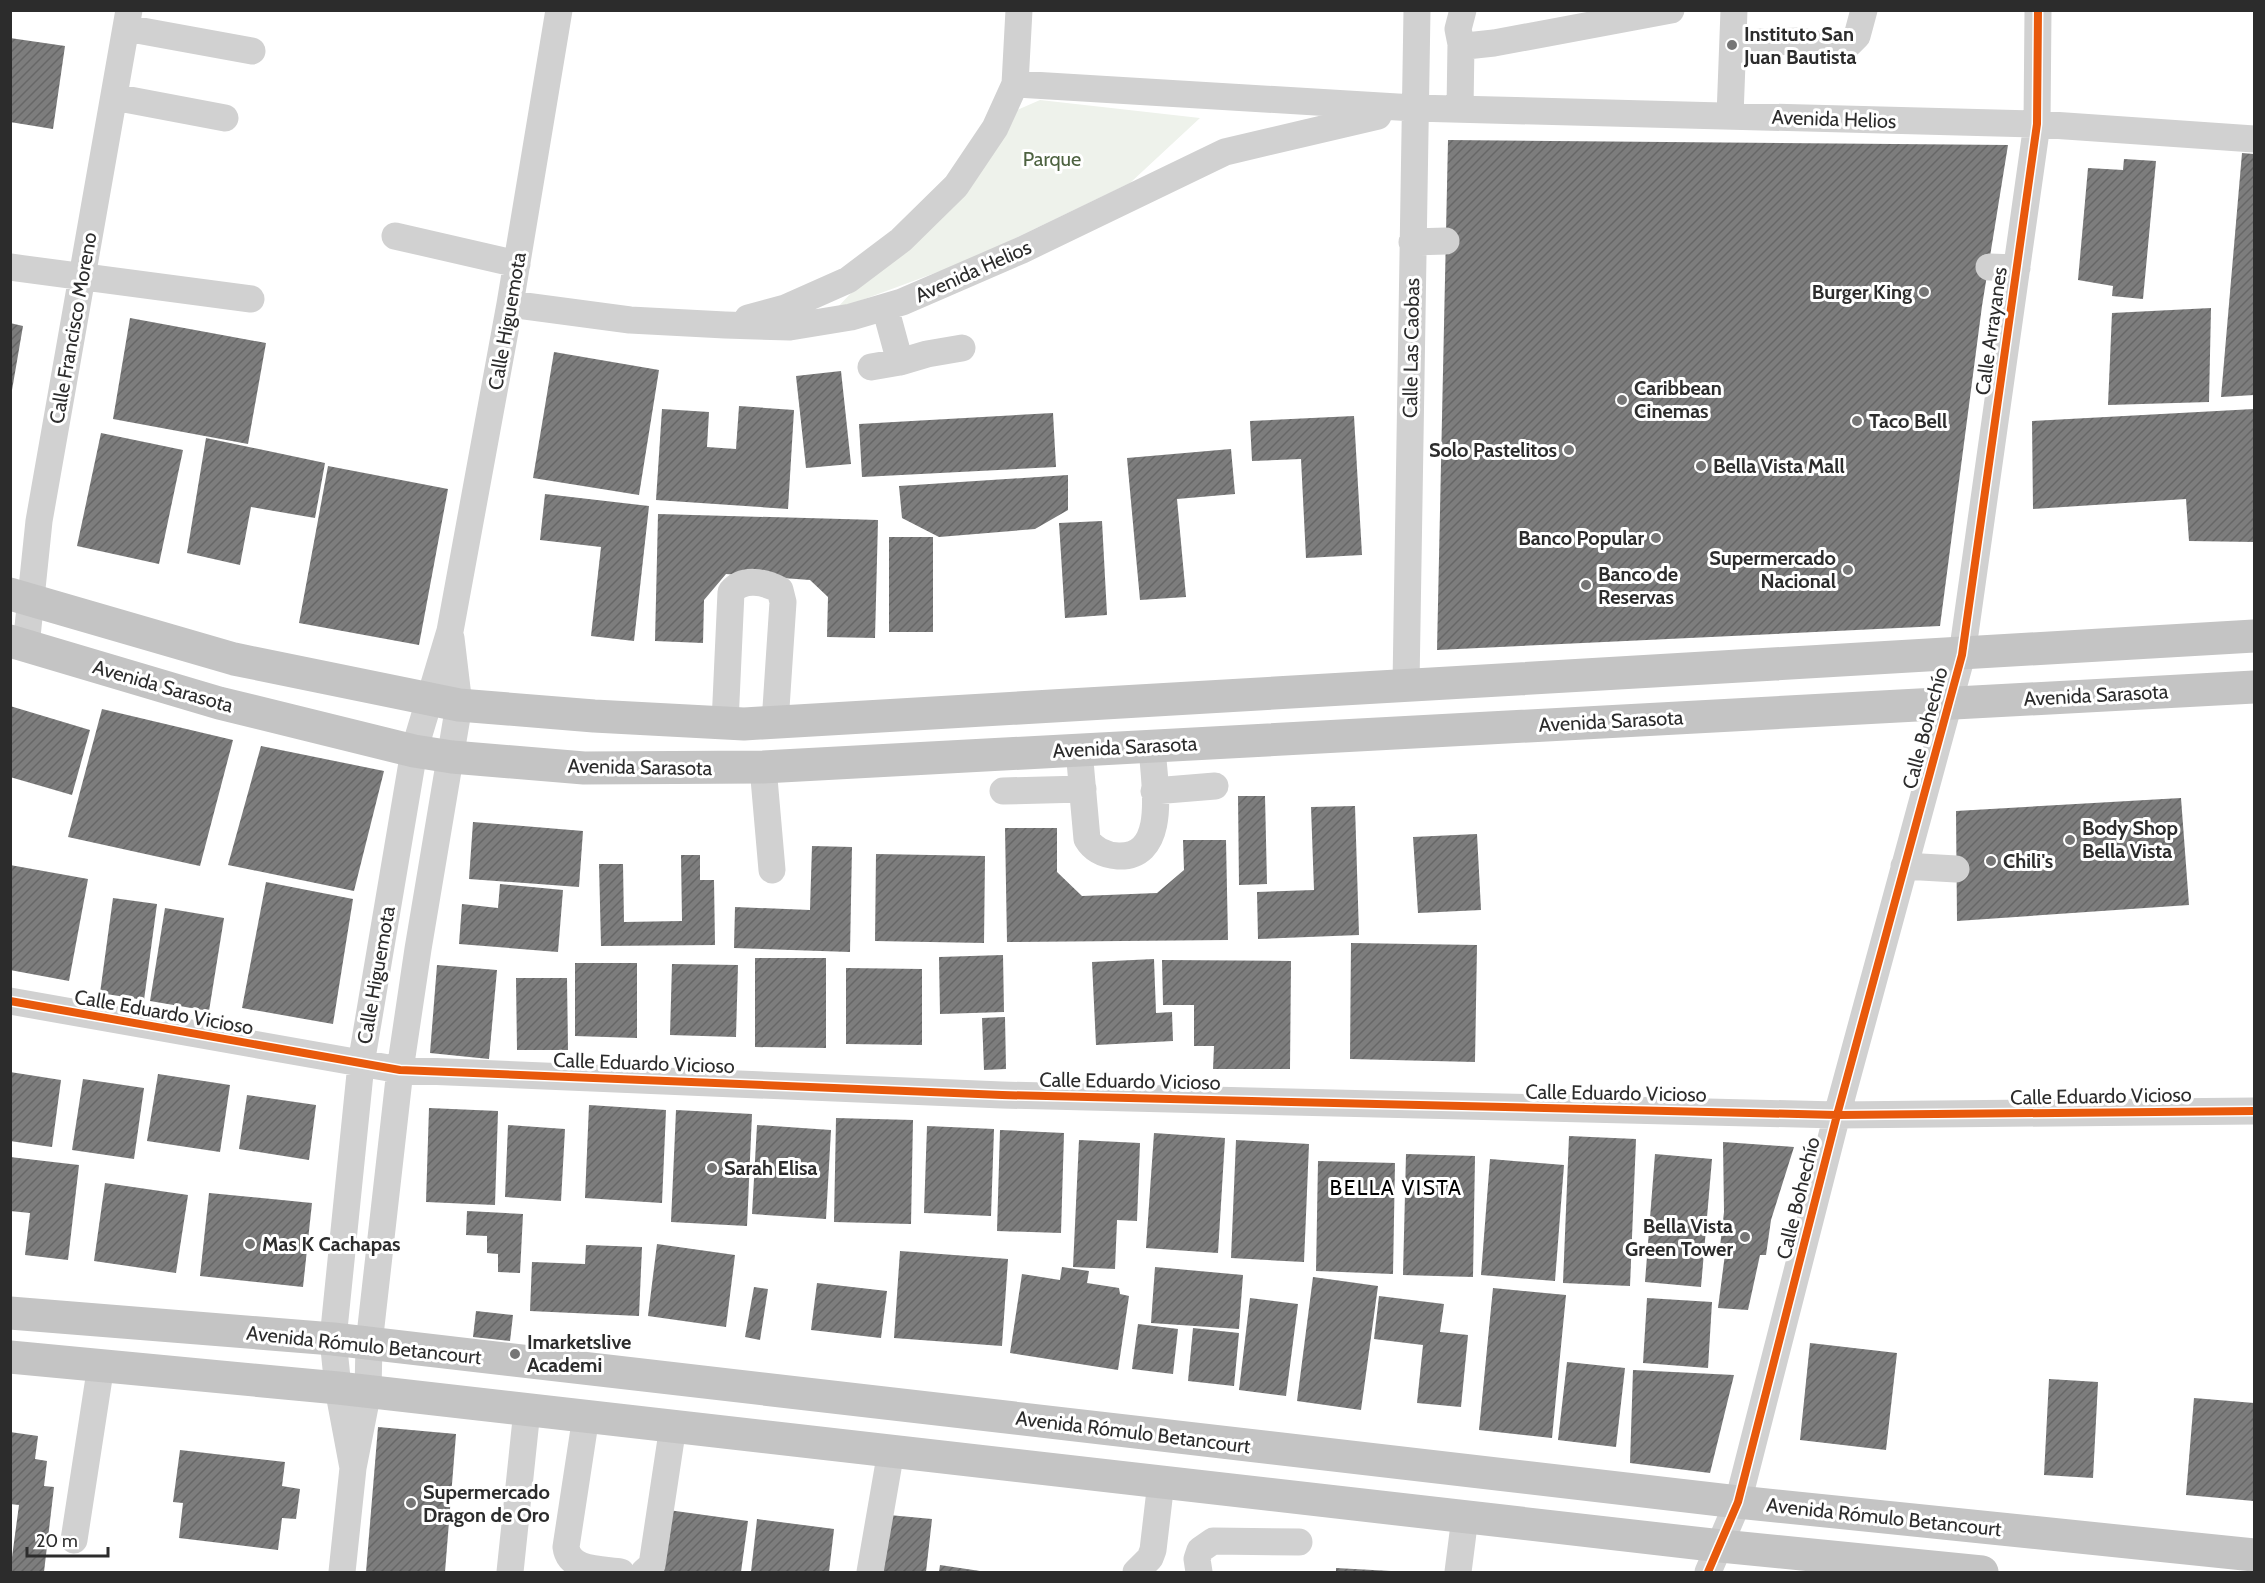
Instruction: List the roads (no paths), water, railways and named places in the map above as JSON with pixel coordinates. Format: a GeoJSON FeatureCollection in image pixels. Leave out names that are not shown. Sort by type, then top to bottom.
{"type":"FeatureCollection","features":[{"type":"Feature","properties":{"kind":"main road"},"geometry":{"type":"LineString","coordinates":[[20,597],[234,659],[444,701],[594,716],[725,723],[775,723],[1406,685],[1962,655],[2254,636]]}},
{"type":"Feature","properties":{"kind":"main road","name":"Avenida Sarasota"},"geometry":{"type":"LineString","coordinates":[[18,644],[219,703],[414,751],[452,757],[584,768],[763,767],[2254,687]]}},
{"type":"Feature","properties":{"kind":"main road","name":"Avenida Rómulo Betancourt"},"geometry":{"type":"LineString","coordinates":[[10,1313],[333,1339],[1738,1502],[2254,1556]]}},
{"type":"Feature","properties":{"kind":"main road"},"geometry":{"type":"LineString","coordinates":[[10,1357],[353,1389],[1465,1517],[1714,1559],[1982,1572]]}},
{"type":"Feature","properties":{"kind":"street","name":"Calle Higuemota"},"geometry":{"type":"LineString","coordinates":[[342,1572],[353,1468],[353,1389],[369,1344],[400,1070],[417,949],[452,757],[444,701],[450,631],[510,304],[559,10]]}},
{"type":"Feature","properties":{"kind":"street"},"geometry":{"type":"LineString","coordinates":[[725,325],[784,308],[848,280],[901,240],[956,186],[995,128],[1015,84],[1019,10]]}},
{"type":"Feature","properties":{"kind":"street","name":"Calle Las Caobas"},"geometry":{"type":"LineString","coordinates":[[1406,685],[1417,10]]}},
{"type":"Feature","properties":{"kind":"street"},"geometry":{"type":"LineString","coordinates":[[1460,109],[1461,43],[1458,30],[1463,10]]}},
{"type":"Feature","properties":{"kind":"street"},"geometry":{"type":"LineString","coordinates":[[1461,43],[1466,46],[1494,44],[1671,10]]}},
{"type":"Feature","properties":{"kind":"street"},"geometry":{"type":"LineString","coordinates":[[1730,116],[1734,10]]}},
{"type":"Feature","properties":{"kind":"street"},"geometry":{"type":"LineString","coordinates":[[1733,43],[1801,41],[1834,48],[1848,45],[1857,36],[1864,10]]}},
{"type":"Feature","properties":{"kind":"street","name":"Calle Arrayanes"},"geometry":{"type":"LineString","coordinates":[[1962,655],[2037,124],[2038,10]]}},
{"type":"Feature","properties":{"kind":"street"},"geometry":{"type":"LineString","coordinates":[[127,19],[252,51]]}},
{"type":"Feature","properties":{"kind":"street","name":"Calle Francisco Moreno"},"geometry":{"type":"LineString","coordinates":[[18,644],[20,597],[39,521],[127,19]]}},
{"type":"Feature","properties":{"kind":"street","name":"Avenida Helios"},"geometry":{"type":"LineString","coordinates":[[1015,84],[1414,108],[2037,124],[2254,139]]}},
{"type":"Feature","properties":{"kind":"street"},"geometry":{"type":"LineString","coordinates":[[114,96],[225,118]]}},
{"type":"Feature","properties":{"kind":"street","name":"Avenida Helios"},"geometry":{"type":"LineString","coordinates":[[510,304],[630,320],[725,325],[790,327],[851,317],[902,302],[1022,250],[1225,152],[1414,108]]}},
{"type":"Feature","properties":{"kind":"street"},"geometry":{"type":"LineString","coordinates":[[395,236],[517,264]]}},
{"type":"Feature","properties":{"kind":"street"},"geometry":{"type":"LineString","coordinates":[[1412,242],[1446,241]]}},
{"type":"Feature","properties":{"kind":"street"},"geometry":{"type":"LineString","coordinates":[[10,267],[251,299]]}},
{"type":"Feature","properties":{"kind":"street"},"geometry":{"type":"LineString","coordinates":[[1989,267],[2017,268]]}},
{"type":"Feature","properties":{"kind":"street"},"geometry":{"type":"LineString","coordinates":[[885,307],[900,362]]}},
{"type":"Feature","properties":{"kind":"street"},"geometry":{"type":"LineString","coordinates":[[871,367],[962,348]]}},
{"type":"Feature","properties":{"kind":"street"},"geometry":{"type":"LineString","coordinates":[[725,723],[731,592],[741,583],[748,582],[770,585],[780,590],[783,602],[775,723]]}},
{"type":"Feature","properties":{"kind":"street","name":"Calle Bohechío"},"geometry":{"type":"LineString","coordinates":[[1714,1559],[1738,1502],[1837,1115],[1962,655]]}},
{"type":"Feature","properties":{"kind":"street","name":"Calle Higuemota"},"geometry":{"type":"LineString","coordinates":[[353,1389],[333,1339],[361,1064],[414,751],[444,701]]}},
{"type":"Feature","properties":{"kind":"street"},"geometry":{"type":"LineString","coordinates":[[1080,750],[1087,839],[1091,847],[1105,854],[1122,856],[1134,853],[1149,842],[1156,822],[1152,746]]}},
{"type":"Feature","properties":{"kind":"street"},"geometry":{"type":"LineString","coordinates":[[763,767],[772,870]]}},
{"type":"Feature","properties":{"kind":"street"},"geometry":{"type":"LineString","coordinates":[[1154,791],[1215,786]]}},
{"type":"Feature","properties":{"kind":"street"},"geometry":{"type":"LineString","coordinates":[[1003,791],[1083,789]]}},
{"type":"Feature","properties":{"kind":"street"},"geometry":{"type":"LineString","coordinates":[[1904,866],[1956,869]]}},
{"type":"Feature","properties":{"kind":"street","name":"Calle Eduardo Vicioso"},"geometry":{"type":"LineString","coordinates":[[10,1001],[400,1070],[1002,1095],[1837,1115],[2254,1111]]}},
{"type":"Feature","properties":{"kind":"street"},"geometry":{"type":"LineString","coordinates":[[74,1540],[101,1365]]}},
{"type":"Feature","properties":{"kind":"street"},"geometry":{"type":"LineString","coordinates":[[510,1572],[527,1410]]}},
{"type":"Feature","properties":{"kind":"street"},"geometry":{"type":"LineString","coordinates":[[586,1416],[566,1547],[567,1555],[576,1565],[621,1572]]}},
{"type":"Feature","properties":{"kind":"street"},"geometry":{"type":"LineString","coordinates":[[644,1572],[652,1565],[673,1426]]}},
{"type":"Feature","properties":{"kind":"street"},"geometry":{"type":"LineString","coordinates":[[870,1572],[891,1451]]}},
{"type":"Feature","properties":{"kind":"street"},"geometry":{"type":"LineString","coordinates":[[1136,1572],[1150,1558],[1153,1550],[1161,1482]]}},
{"type":"Feature","properties":{"kind":"street"},"geometry":{"type":"LineString","coordinates":[[1458,1572],[1465,1517]]}},
{"type":"Feature","properties":{"kind":"street"},"geometry":{"type":"LineString","coordinates":[[1199,1572],[1197,1559],[1200,1550],[1213,1541],[1299,1542]]}},
{"type":"Feature","properties":{"kind":"place","name":"Instituto San Juan Bautista"},"geometry":{"type":"Point","coordinates":[1732,45]}},
{"type":"Feature","properties":{"kind":"place","name":"Burger King"},"geometry":{"type":"Point","coordinates":[1924,292]}},
{"type":"Feature","properties":{"kind":"place","name":"Caribbean Cinemas"},"geometry":{"type":"Point","coordinates":[1622,400]}},
{"type":"Feature","properties":{"kind":"place","name":"Taco Bell"},"geometry":{"type":"Point","coordinates":[1857,421]}},
{"type":"Feature","properties":{"kind":"place","name":"Solo Pastelitos"},"geometry":{"type":"Point","coordinates":[1569,450]}},
{"type":"Feature","properties":{"kind":"place","name":"Bella Vista Mall"},"geometry":{"type":"Point","coordinates":[1701,466]}},
{"type":"Feature","properties":{"kind":"place","name":"Banco Popular"},"geometry":{"type":"Point","coordinates":[1656,538]}},
{"type":"Feature","properties":{"kind":"place","name":"Supermercado Nacional"},"geometry":{"type":"Point","coordinates":[1848,570]}},
{"type":"Feature","properties":{"kind":"place","name":"Banco de Reservas"},"geometry":{"type":"Point","coordinates":[1586,585]}},
{"type":"Feature","properties":{"kind":"place","name":"Body Shop Bella Vista"},"geometry":{"type":"Point","coordinates":[2070,840]}},
{"type":"Feature","properties":{"kind":"place","name":"Chili's"},"geometry":{"type":"Point","coordinates":[1991,861]}},
{"type":"Feature","properties":{"kind":"place","name":"Sarah Elisa"},"geometry":{"type":"Point","coordinates":[712,1168]}},
{"type":"Feature","properties":{"kind":"place","name":"Bella Vista Green Tower"},"geometry":{"type":"Point","coordinates":[1745,1237]}},
{"type":"Feature","properties":{"kind":"place","name":"Mas K Cachapas"},"geometry":{"type":"Point","coordinates":[250,1244]}},
{"type":"Feature","properties":{"kind":"place","name":"Imarketslive Academi"},"geometry":{"type":"Point","coordinates":[515,1354]}},
{"type":"Feature","properties":{"kind":"place","name":"Supermercado Dragon de Oro"},"geometry":{"type":"Point","coordinates":[411,1503]}},
{"type":"Feature","properties":{"kind":"district","name":"BELLA VISTA"},"geometry":{"type":"Point","coordinates":[1396,1188]}},
{"type":"Feature","properties":{"kind":"park label","name":"Parque"},"geometry":{"type":"Point","coordinates":[1052,159]}}]}
